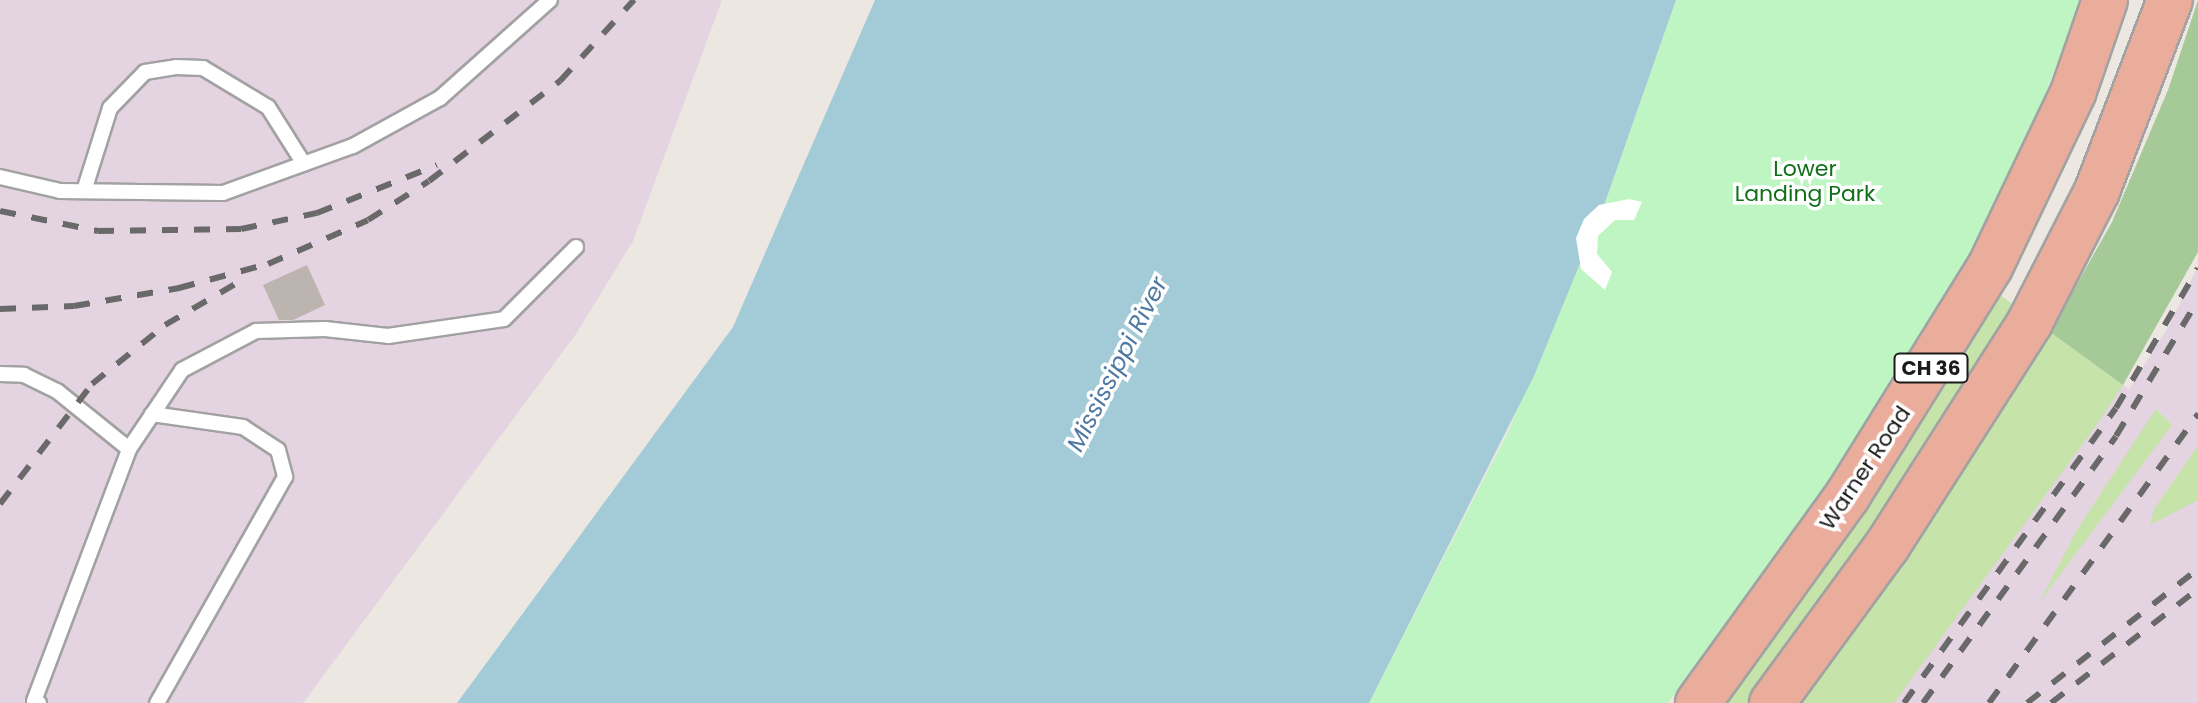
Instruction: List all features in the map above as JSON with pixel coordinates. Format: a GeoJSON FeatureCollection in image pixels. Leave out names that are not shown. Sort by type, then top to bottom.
{"type":"FeatureCollection","features":[{"type":"Feature","properties":{"kind":"highway","name":"Warner Road"},"geometry":{"type":"LineString","coordinates":[[1698,703],[1848,495],[1990,267],[2073,93],[2105,0]]}},
{"type":"Feature","properties":{"kind":"highway","name":"CH 36"},"geometry":{"type":"LineString","coordinates":[[1772,703],[1894,536],[2030,322],[2097,191],[2170,0]]}},
{"type":"Feature","properties":{"kind":"lane"},"geometry":{"type":"LineString","coordinates":[[0,177],[84,191],[223,193],[353,146],[440,98],[550,0]]}},
{"type":"Feature","properties":{"kind":"lane"},"geometry":{"type":"LineString","coordinates":[[84,191],[110,108],[145,72],[176,67],[203,68],[252,94],[268,107],[304,164]]}},
{"type":"Feature","properties":{"kind":"lane"},"geometry":{"type":"LineString","coordinates":[[39,703],[34,701],[129,449],[182,370],[256,331],[325,329],[388,336],[504,319],[576,247]]}},
{"type":"Feature","properties":{"kind":"lane"},"geometry":{"type":"LineString","coordinates":[[0,374],[24,375],[57,391],[129,449]]}},
{"type":"Feature","properties":{"kind":"lane"},"geometry":{"type":"LineString","coordinates":[[152,414],[243,427],[278,450],[285,477],[157,703]]}},
{"type":"Feature","properties":{"kind":"shaded area"},"geometry":{"type":"Polygon","coordinates":[[[0,0],[722,0],[633,241],[576,334],[303,703],[0,703],[0,0]]]}},
{"type":"Feature","properties":{"kind":"shaded area"},"geometry":{"type":"Polygon","coordinates":[[[2198,266],[2198,703],[1887,703],[2117,381],[2129,389],[2170,324],[2198,266]]]}},
{"type":"Feature","properties":{"kind":"green space","name":"Lower Landing Park"},"geometry":{"type":"Polygon","coordinates":[[[1676,0],[2082,0],[2022,153],[1963,268],[1846,456],[1668,703],[1369,703],[1508,432],[1607,197],[1676,0]]]}},
{"type":"Feature","properties":{"kind":"green space"},"geometry":{"type":"Polygon","coordinates":[[[2198,0],[2198,252],[2123,385],[2050,332],[2112,222],[2168,90],[2198,0]]]}},
{"type":"Feature","properties":{"kind":"green space"},"geometry":{"type":"Polygon","coordinates":[[[1995,291],[2019,309],[1785,659],[1750,703],[1718,703],[1995,291]]]}},
{"type":"Feature","properties":{"kind":"green space"},"geometry":{"type":"Polygon","coordinates":[[[2050,332],[2123,385],[2098,423],[1894,703],[1801,703],[1915,546],[2050,332]]]}},
{"type":"Feature","properties":{"kind":"green space"},"geometry":{"type":"Polygon","coordinates":[[[2156,409],[2172,425],[2039,603],[2078,528],[2156,409]]]}},
{"type":"Feature","properties":{"kind":"green space"},"geometry":{"type":"Polygon","coordinates":[[[2198,446],[2198,500],[2150,525],[2154,509],[2198,446]]]}},
{"type":"Feature","properties":{"kind":"water","name":"Mississippi River"},"geometry":{"type":"Polygon","coordinates":[[[875,0],[1676,0],[1607,197],[1534,376],[1369,703],[457,703],[733,327],[875,0]]]}},
{"type":"Feature","properties":{"kind":"pier"},"geometry":{"type":"Polygon","coordinates":[[[1629,199],[1642,202],[1634,220],[1615,220],[1598,236],[1597,254],[1612,272],[1605,290],[1581,269],[1576,238],[1584,219],[1599,205],[1629,199]]]}},
{"type":"Feature","properties":{"kind":"building"},"geometry":{"type":"Polygon","coordinates":[[[307,265],[325,305],[293,320],[279,320],[263,285],[307,265]]]}},
{"type":"Feature","properties":{"kind":"railway"},"geometry":{"type":"LineString","coordinates":[[0,309],[74,306],[179,288],[268,264],[368,220],[429,181],[560,81],[634,0]]}},
{"type":"Feature","properties":{"kind":"railway"},"geometry":{"type":"LineString","coordinates":[[0,211],[98,231],[241,229],[317,213],[437,165]]}},
{"type":"Feature","properties":{"kind":"railway"},"geometry":{"type":"LineString","coordinates":[[1904,703],[2116,408],[2198,268]]}},
{"type":"Feature","properties":{"kind":"railway"},"geometry":{"type":"LineString","coordinates":[[0,504],[92,384],[165,325],[247,277]]}},
{"type":"Feature","properties":{"kind":"railway"},"geometry":{"type":"LineString","coordinates":[[1923,703],[2116,436],[2198,300]]}},
{"type":"Feature","properties":{"kind":"railway"},"geometry":{"type":"LineString","coordinates":[[1989,703],[2198,414]]}},
{"type":"Feature","properties":{"kind":"railway"},"geometry":{"type":"LineString","coordinates":[[2027,703],[2198,569]]}},
{"type":"Feature","properties":{"kind":"railway"},"geometry":{"type":"LineString","coordinates":[[2051,703],[2198,589]]}}]}
